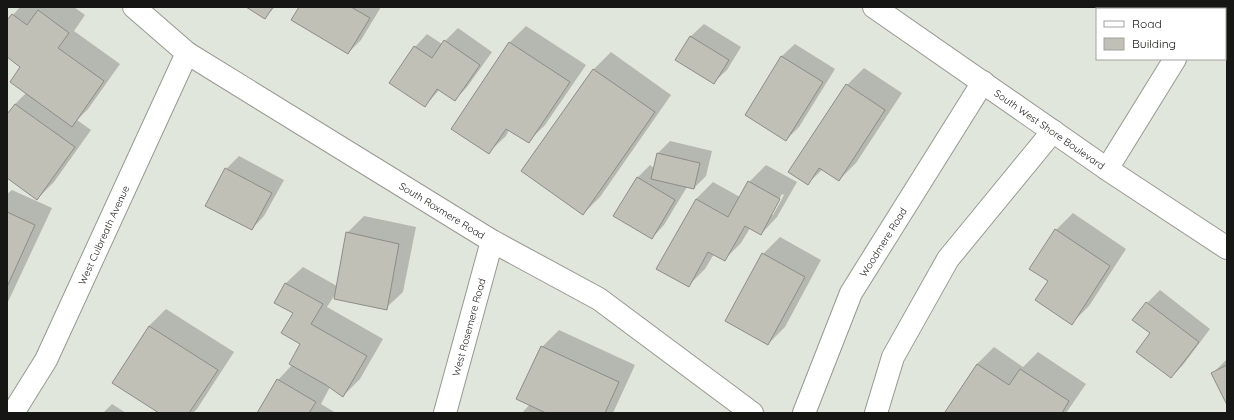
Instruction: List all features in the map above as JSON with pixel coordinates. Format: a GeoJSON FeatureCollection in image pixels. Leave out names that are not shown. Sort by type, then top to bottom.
{"type":"FeatureCollection","features":[{"type":"Feature","properties":{"kind":"street","name":"South Roxmere Road"},"geometry":{"type":"LineString","coordinates":[[134,7],[187,53],[492,241],[598,299],[752,413]]}},
{"type":"Feature","properties":{"kind":"street","name":"South West Shore Boulevard"},"geometry":{"type":"LineString","coordinates":[[874,7],[1107,168],[1227,248]]}},
{"type":"Feature","properties":{"kind":"street","name":"West Culbreath Avenue"},"geometry":{"type":"LineString","coordinates":[[13,413],[46,360],[187,53]]}},
{"type":"Feature","properties":{"kind":"street"},"geometry":{"type":"LineString","coordinates":[[1107,168],[1174,60]]}},
{"type":"Feature","properties":{"kind":"street","name":"Woodmere Road"},"geometry":{"type":"LineString","coordinates":[[804,413],[851,293],[983,82]]}},
{"type":"Feature","properties":{"kind":"street"},"geometry":{"type":"LineString","coordinates":[[876,413],[893,358],[948,259],[1053,131]]}},
{"type":"Feature","properties":{"kind":"street","name":"West Rosemere Road"},"geometry":{"type":"LineString","coordinates":[[445,413],[492,241]]}},
{"type":"Feature","properties":{"kind":"building"},"geometry":{"type":"Polygon","coordinates":[[[246,7],[273,7],[265,19],[246,7]]]}},
{"type":"Feature","properties":{"kind":"building"},"geometry":{"type":"Polygon","coordinates":[[[299,7],[351,7],[370,18],[348,54],[291,20],[299,7]]]}},
{"type":"Feature","properties":{"kind":"building"},"geometry":{"type":"Polygon","coordinates":[[[38,10],[69,33],[58,48],[104,81],[72,127],[10,82],[20,67],[7,57],[7,20],[12,14],[27,25],[38,10]]]}},
{"type":"Feature","properties":{"kind":"building"},"geometry":{"type":"Polygon","coordinates":[[[690,36],[729,60],[714,84],[675,60],[690,36]]]}},
{"type":"Feature","properties":{"kind":"building"},"geometry":{"type":"Polygon","coordinates":[[[444,40],[480,65],[455,101],[437,89],[425,107],[389,83],[414,46],[432,58],[444,40]]]}},
{"type":"Feature","properties":{"kind":"building"},"geometry":{"type":"Polygon","coordinates":[[[509,42],[570,82],[529,143],[506,129],[489,154],[451,129],[509,42]]]}},
{"type":"Feature","properties":{"kind":"building"},"geometry":{"type":"Polygon","coordinates":[[[781,56],[823,82],[786,141],[745,115],[781,56]]]}},
{"type":"Feature","properties":{"kind":"building"},"geometry":{"type":"Polygon","coordinates":[[[593,69],[655,112],[583,215],[521,171],[593,69]]]}},
{"type":"Feature","properties":{"kind":"building"},"geometry":{"type":"Polygon","coordinates":[[[846,84],[885,110],[839,181],[819,168],[808,185],[788,172],[846,84]]]}},
{"type":"Feature","properties":{"kind":"building"},"geometry":{"type":"Polygon","coordinates":[[[15,104],[75,147],[37,200],[7,178],[7,114],[15,104]]]}},
{"type":"Feature","properties":{"kind":"building"},"geometry":{"type":"Polygon","coordinates":[[[657,153],[700,163],[694,189],[651,179],[657,153]]]}},
{"type":"Feature","properties":{"kind":"building"},"geometry":{"type":"Polygon","coordinates":[[[225,168],[272,193],[252,230],[205,206],[225,168]]]}},
{"type":"Feature","properties":{"kind":"building"},"geometry":{"type":"Polygon","coordinates":[[[637,177],[675,200],[652,239],[613,216],[637,177]]]}},
{"type":"Feature","properties":{"kind":"building"},"geometry":{"type":"Polygon","coordinates":[[[748,181],[780,199],[761,235],[745,226],[725,261],[708,252],[689,287],[656,269],[696,199],[728,217],[748,181]]]}},
{"type":"Feature","properties":{"kind":"building"},"geometry":{"type":"Polygon","coordinates":[[[7,212],[35,225],[7,287],[7,212]]]}},
{"type":"Feature","properties":{"kind":"building"},"geometry":{"type":"Polygon","coordinates":[[[1055,229],[1110,266],[1072,325],[1035,300],[1048,281],[1029,269],[1055,229]]]}},
{"type":"Feature","properties":{"kind":"building"},"geometry":{"type":"Polygon","coordinates":[[[346,232],[399,244],[387,310],[334,299],[346,232]]]}},
{"type":"Feature","properties":{"kind":"building"},"geometry":{"type":"Polygon","coordinates":[[[762,253],[805,277],[768,345],[725,321],[762,253]]]}},
{"type":"Feature","properties":{"kind":"building"},"geometry":{"type":"Polygon","coordinates":[[[285,283],[323,304],[311,324],[367,356],[343,397],[326,385],[289,364],[300,344],[281,333],[293,313],[274,303],[285,283]]]}},
{"type":"Feature","properties":{"kind":"building"},"geometry":{"type":"Polygon","coordinates":[[[1146,302],[1199,342],[1171,378],[1136,352],[1150,333],[1132,320],[1146,302]]]}},
{"type":"Feature","properties":{"kind":"building"},"geometry":{"type":"Polygon","coordinates":[[[149,326],[218,370],[189,413],[159,413],[112,383],[149,326]]]}},
{"type":"Feature","properties":{"kind":"building"},"geometry":{"type":"Polygon","coordinates":[[[541,346],[619,382],[605,413],[546,413],[516,399],[541,346]]]}},
{"type":"Feature","properties":{"kind":"building"},"geometry":{"type":"Polygon","coordinates":[[[977,364],[1009,385],[1020,369],[1069,401],[1062,413],[946,413],[945,412],[977,364]]]}},
{"type":"Feature","properties":{"kind":"building"},"geometry":{"type":"Polygon","coordinates":[[[1227,365],[1227,405],[1211,373],[1227,365]]]}},
{"type":"Feature","properties":{"kind":"building"},"geometry":{"type":"Polygon","coordinates":[[[277,379],[316,402],[309,413],[257,413],[277,379]]]}}]}
